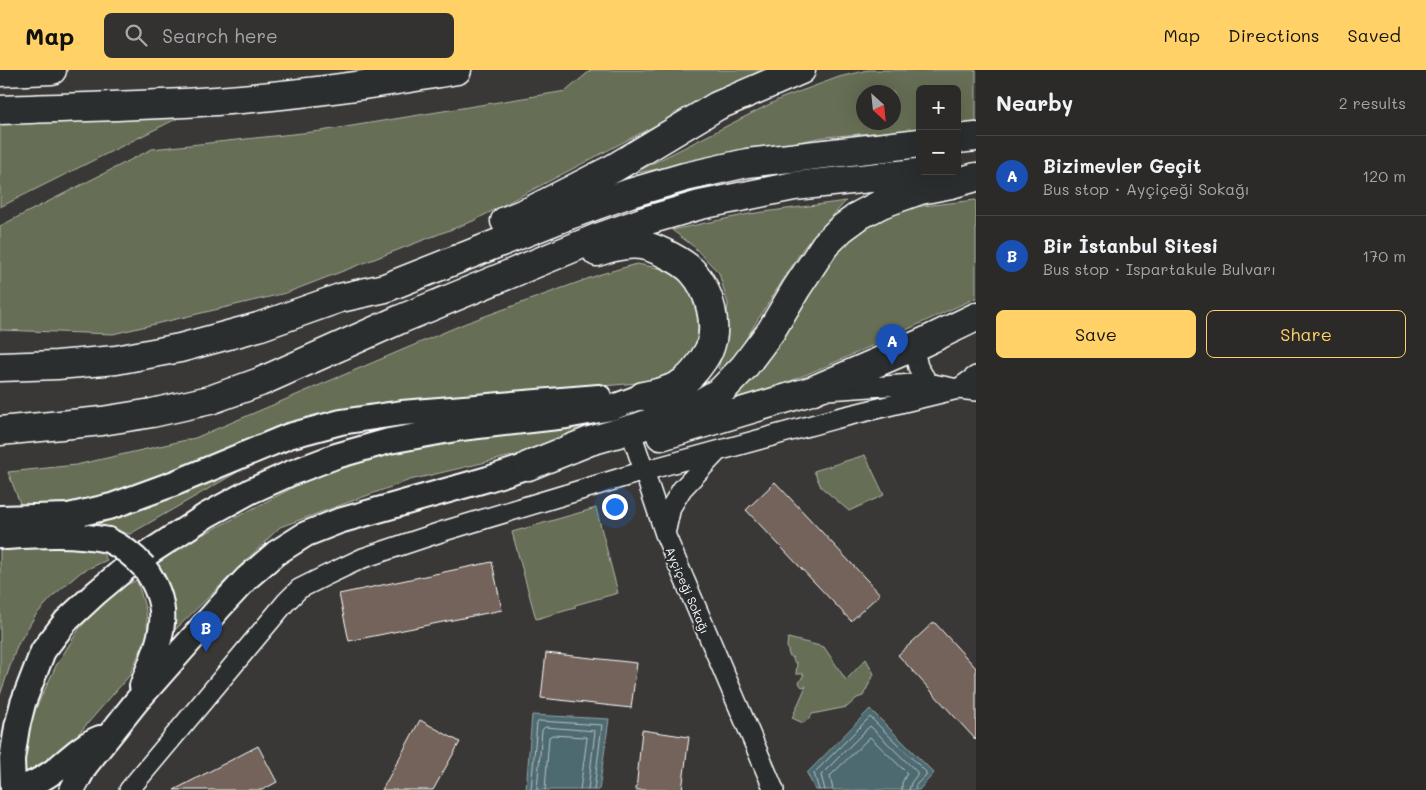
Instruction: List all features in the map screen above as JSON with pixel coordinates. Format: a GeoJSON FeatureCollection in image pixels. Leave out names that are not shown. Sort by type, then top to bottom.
{"type":"FeatureCollection","features":[{"type":"Feature","properties":{"kind":"highway"},"geometry":{"type":"LineString","coordinates":[[0,72],[52,70]]}},
{"type":"Feature","properties":{"kind":"highway"},"geometry":{"type":"LineString","coordinates":[[0,110],[218,101],[342,88],[457,70]]}},
{"type":"Feature","properties":{"kind":"highway"},"geometry":{"type":"LineString","coordinates":[[340,298],[398,267],[532,210],[614,168],[717,106],[801,70]]}},
{"type":"Feature","properties":{"kind":"highway"},"geometry":{"type":"LineString","coordinates":[[961,139],[976,137]]}},
{"type":"Feature","properties":{"kind":"highway"},"geometry":{"type":"LineString","coordinates":[[0,367],[116,360],[180,348],[258,327],[340,298],[385,288],[630,193],[685,176],[748,163],[916,143]]}},
{"type":"Feature","properties":{"kind":"highway"},"geometry":{"type":"LineString","coordinates":[[961,170],[976,169]]}},
{"type":"Feature","properties":{"kind":"highway"},"geometry":{"type":"LineString","coordinates":[[0,431],[102,421],[152,413],[210,400],[260,382],[401,319],[598,238],[645,221],[700,205],[794,186],[916,173]]}},
{"type":"Feature","properties":{"kind":"highway"},"geometry":{"type":"LineString","coordinates":[[528,466],[590,441],[639,428],[701,403],[721,391],[744,367],[771,331],[825,245],[841,228],[881,204],[920,190],[976,177]]}},
{"type":"Feature","properties":{"kind":"highway"},"geometry":{"type":"LineString","coordinates":[[488,282],[530,277],[614,246],[644,245],[669,255],[692,270],[705,288],[711,307],[713,328],[709,349],[697,368],[680,384],[660,393],[643,396]]}},
{"type":"Feature","properties":{"kind":"highway"},"geometry":{"type":"LineString","coordinates":[[528,466],[635,444],[811,391],[922,343],[976,317]]}},
{"type":"Feature","properties":{"kind":"main road"},"geometry":{"type":"LineString","coordinates":[[0,518],[69,516],[112,506],[175,483],[289,436],[341,422],[402,413],[559,399],[643,396]]}},
{"type":"Feature","properties":{"kind":"main road"},"geometry":{"type":"LineString","coordinates":[[109,735],[92,742],[53,771],[18,789],[12,759],[17,726],[26,694],[43,651],[66,621],[127,567],[207,515],[291,473],[336,456],[389,441],[461,428],[566,416],[611,408],[643,396]]}},
{"type":"Feature","properties":{"kind":"main road"},"geometry":{"type":"LineString","coordinates":[[72,790],[85,766],[136,702],[247,578],[276,554],[306,534],[339,520],[488,479],[528,466]]}},
{"type":"Feature","properties":{"kind":"main road"},"geometry":{"type":"LineString","coordinates":[[0,535],[6,537],[91,536],[120,545],[144,566],[154,580],[160,597],[162,618],[160,641],[136,702]]}},
{"type":"Feature","properties":{"kind":"street"},"geometry":{"type":"LineString","coordinates":[[922,343],[915,354],[918,367],[928,383]]}},
{"type":"Feature","properties":{"kind":"street"},"geometry":{"type":"LineString","coordinates":[[129,790],[299,589],[325,576],[363,558],[444,531],[644,471],[838,418],[967,390],[976,376]]}},
{"type":"Feature","properties":{"kind":"street"},"geometry":{"type":"LineString","coordinates":[[811,391],[928,383],[967,390]]}},
{"type":"Feature","properties":{"kind":"street"},"geometry":{"type":"LineString","coordinates":[[635,444],[665,534]]}},
{"type":"Feature","properties":{"kind":"street","name":"Ayçiçeği Sokağı"},"geometry":{"type":"LineString","coordinates":[[718,451],[682,489],[671,508],[665,534],[774,790]]}},
{"type":"Feature","properties":{"kind":"green space"},"geometry":{"type":"Polygon","coordinates":[[[591,70],[762,70],[473,221],[286,293],[113,334],[0,330],[0,226],[152,149],[321,131],[566,91],[591,70]]]}},
{"type":"Feature","properties":{"kind":"green space"},"geometry":{"type":"Polygon","coordinates":[[[867,70],[976,70],[976,122],[961,124],[961,85],[916,85],[916,129],[824,137],[632,174],[782,98],[839,77],[867,70]]]}},
{"type":"Feature","properties":{"kind":"green space"},"geometry":{"type":"Polygon","coordinates":[[[180,117],[0,207],[0,123],[180,117]]]}},
{"type":"Feature","properties":{"kind":"green space"},"geometry":{"type":"Polygon","coordinates":[[[976,200],[976,298],[825,367],[732,402],[765,363],[802,308],[832,258],[859,230],[882,216],[905,208],[976,200]]]}},
{"type":"Feature","properties":{"kind":"green space"},"geometry":{"type":"Polygon","coordinates":[[[846,201],[804,247],[725,374],[718,368],[723,353],[728,304],[719,273],[693,246],[672,230],[749,214],[846,201]]]}},
{"type":"Feature","properties":{"kind":"green space"},"geometry":{"type":"Polygon","coordinates":[[[637,264],[664,270],[679,279],[691,296],[697,317],[697,338],[693,350],[678,367],[662,376],[638,383],[354,407],[274,429],[129,488],[84,501],[21,506],[8,472],[76,465],[195,438],[466,323],[601,274],[637,264]]]}},
{"type":"Feature","properties":{"kind":"green space"},"geometry":{"type":"Polygon","coordinates":[[[645,413],[563,444],[410,480],[280,527],[171,634],[169,587],[154,560],[348,459],[488,431],[645,413]]]}},
{"type":"Feature","properties":{"kind":"green space"},"geometry":{"type":"Polygon","coordinates":[[[865,455],[884,495],[849,511],[821,487],[814,471],[865,455]]]}},
{"type":"Feature","properties":{"kind":"green space"},"geometry":{"type":"Polygon","coordinates":[[[241,470],[130,534],[91,527],[241,470]]]}},
{"type":"Feature","properties":{"kind":"green space"},"geometry":{"type":"Polygon","coordinates":[[[596,508],[618,593],[575,605],[575,608],[536,619],[512,532],[596,508]]]}},
{"type":"Feature","properties":{"kind":"green space"},"geometry":{"type":"Polygon","coordinates":[[[88,547],[101,551],[107,560],[81,572],[54,595],[35,616],[17,646],[0,695],[0,549],[88,547]]]}},
{"type":"Feature","properties":{"kind":"green space"},"geometry":{"type":"Polygon","coordinates":[[[137,580],[146,611],[148,634],[129,676],[67,747],[22,775],[26,737],[36,708],[56,666],[79,629],[112,592],[137,580]]]}},
{"type":"Feature","properties":{"kind":"green space"},"geometry":{"type":"Polygon","coordinates":[[[788,638],[824,647],[846,680],[866,659],[874,674],[863,696],[857,698],[847,707],[812,714],[803,723],[792,718],[806,686],[802,687],[799,683],[804,674],[796,674],[797,663],[789,655],[788,638]]]}},
{"type":"Feature","properties":{"kind":"water"},"geometry":{"type":"Polygon","coordinates":[[[870,709],[934,773],[919,790],[815,790],[807,773],[870,709]]]}},
{"type":"Feature","properties":{"kind":"water"},"geometry":{"type":"Polygon","coordinates":[[[532,715],[609,719],[599,790],[526,790],[532,715]]]}},
{"type":"Feature","properties":{"kind":"building"},"geometry":{"type":"Polygon","coordinates":[[[775,482],[880,594],[851,621],[746,510],[775,482]]]}},
{"type":"Feature","properties":{"kind":"building"},"geometry":{"type":"Polygon","coordinates":[[[492,562],[502,610],[349,641],[339,594],[492,562]]]}},
{"type":"Feature","properties":{"kind":"building"},"geometry":{"type":"Polygon","coordinates":[[[934,622],[976,668],[976,740],[898,655],[934,622]]]}},
{"type":"Feature","properties":{"kind":"building"},"geometry":{"type":"Polygon","coordinates":[[[546,653],[637,663],[631,708],[541,698],[546,653]]]}},
{"type":"Feature","properties":{"kind":"building"},"geometry":{"type":"Polygon","coordinates":[[[420,720],[460,742],[433,790],[382,790],[420,720]]]}},
{"type":"Feature","properties":{"kind":"building"},"geometry":{"type":"Polygon","coordinates":[[[642,730],[689,737],[682,790],[636,790],[642,730]]]}},
{"type":"Feature","properties":{"kind":"building"},"geometry":{"type":"Polygon","coordinates":[[[258,746],[277,782],[262,790],[174,790],[258,746]]]}},
{"type":"Feature","properties":{"kind":"place","name":"Bizimevler Geçit"},"geometry":{"type":"Point","coordinates":[892,365]}},
{"type":"Feature","properties":{"kind":"place","name":"Bir İstanbul Sitesi"},"geometry":{"type":"Point","coordinates":[206,652]}}]}
